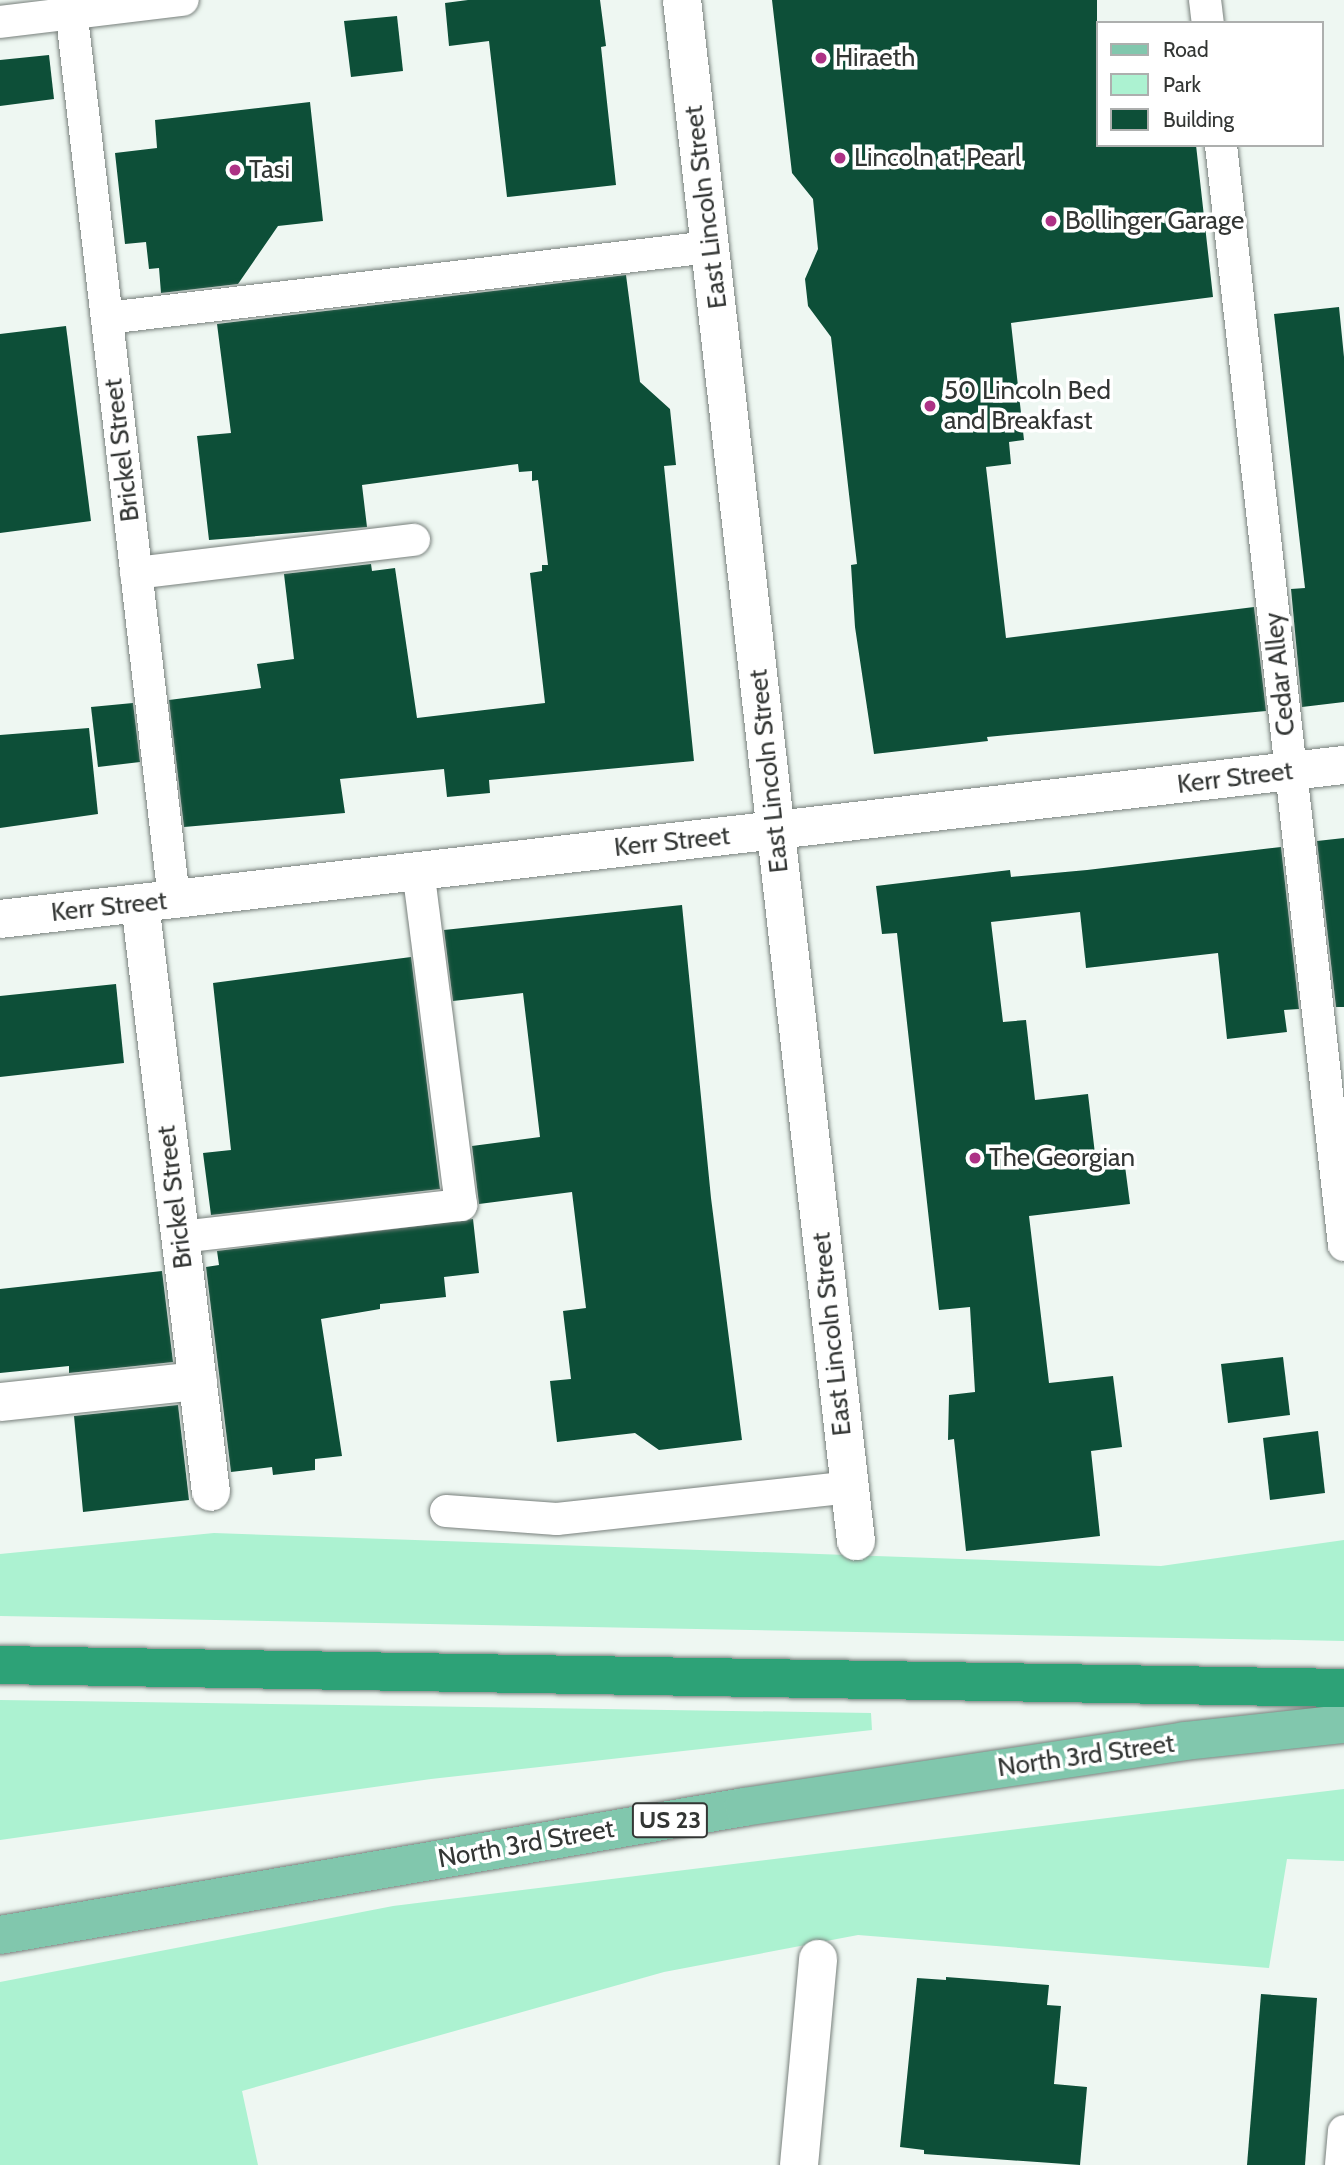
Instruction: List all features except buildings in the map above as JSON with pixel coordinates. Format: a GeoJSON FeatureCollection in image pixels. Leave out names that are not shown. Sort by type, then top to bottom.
{"type":"FeatureCollection","features":[{"type":"Feature","properties":{"kind":"highway"},"geometry":{"type":"LineString","coordinates":[[0,1665],[1344,1688]]}},
{"type":"Feature","properties":{"kind":"main road","name":"North 3rd Street"},"geometry":{"type":"LineString","coordinates":[[0,1935],[744,1807],[1184,1741],[1344,1724]]}},
{"type":"Feature","properties":{"kind":"street","name":"East Lincoln Street"},"geometry":{"type":"LineString","coordinates":[[682,0],[856,1541]]}},
{"type":"Feature","properties":{"kind":"street","name":"Kerr Street"},"geometry":{"type":"LineString","coordinates":[[0,919],[1344,765]]}},
{"type":"Feature","properties":{"kind":"street","name":"Brickel Street"},"geometry":{"type":"LineString","coordinates":[[157,901],[180,1237],[211,1492]]}},
{"type":"Feature","properties":{"kind":"street"},"geometry":{"type":"LineString","coordinates":[[0,1402],[198,1381]]}},
{"type":"Feature","properties":{"kind":"street"},"geometry":{"type":"LineString","coordinates":[[799,2165],[818,1959]]}},
{"type":"Feature","properties":{"kind":"lane"},"geometry":{"type":"LineString","coordinates":[[0,22],[71,7],[183,0]]}},
{"type":"Feature","properties":{"kind":"lane"},"geometry":{"type":"LineString","coordinates":[[1205,0],[1208,21]]}},
{"type":"Feature","properties":{"kind":"lane","name":"Brickel Street"},"geometry":{"type":"LineString","coordinates":[[71,7],[136,573],[157,901]]}},
{"type":"Feature","properties":{"kind":"lane","name":"Cedar Alley"},"geometry":{"type":"LineString","coordinates":[[1221,147],[1344,1245]]}},
{"type":"Feature","properties":{"kind":"lane"},"geometry":{"type":"LineString","coordinates":[[107,318],[710,247]]}},
{"type":"Feature","properties":{"kind":"lane"},"geometry":{"type":"LineString","coordinates":[[136,573],[414,540]]}},
{"type":"Feature","properties":{"kind":"lane"},"geometry":{"type":"LineString","coordinates":[[180,1237],[461,1205],[418,871]]}},
{"type":"Feature","properties":{"kind":"lane"},"geometry":{"type":"LineString","coordinates":[[446,1511],[557,1519],[849,1487]]}},
{"type":"Feature","properties":{"kind":"lane"},"geometry":{"type":"LineString","coordinates":[[1341,2165],[1344,2131]]}},
{"type":"Feature","properties":{"kind":"green space"},"geometry":{"type":"Polygon","coordinates":[[[214,1533],[1161,1566],[1344,1540],[1344,1641],[0,1616],[0,1554],[214,1533]]]}},
{"type":"Feature","properties":{"kind":"green space"},"geometry":{"type":"Polygon","coordinates":[[[0,1700],[871,1713],[872,1730],[431,1779],[0,1840],[0,1700]]]}},
{"type":"Feature","properties":{"kind":"green space"},"geometry":{"type":"Polygon","coordinates":[[[1344,1789],[1344,1861],[1287,1859],[1269,1968],[858,1935],[664,1972],[242,2091],[258,2165],[0,2165],[0,1982],[393,1906],[1344,1789]]]}},
{"type":"Feature","properties":{"kind":"place","name":"Hiraeth"},"geometry":{"type":"Point","coordinates":[821,58]}},
{"type":"Feature","properties":{"kind":"place","name":"Lincoln at Pearl"},"geometry":{"type":"Point","coordinates":[840,158]}},
{"type":"Feature","properties":{"kind":"place","name":"Tasi"},"geometry":{"type":"Point","coordinates":[235,170]}},
{"type":"Feature","properties":{"kind":"place","name":"Bollinger Garage"},"geometry":{"type":"Point","coordinates":[1051,221]}},
{"type":"Feature","properties":{"kind":"place","name":"50 Lincoln Bed and Breakfast"},"geometry":{"type":"Point","coordinates":[930,406]}},
{"type":"Feature","properties":{"kind":"place","name":"The Georgian"},"geometry":{"type":"Point","coordinates":[975,1158]}}]}
